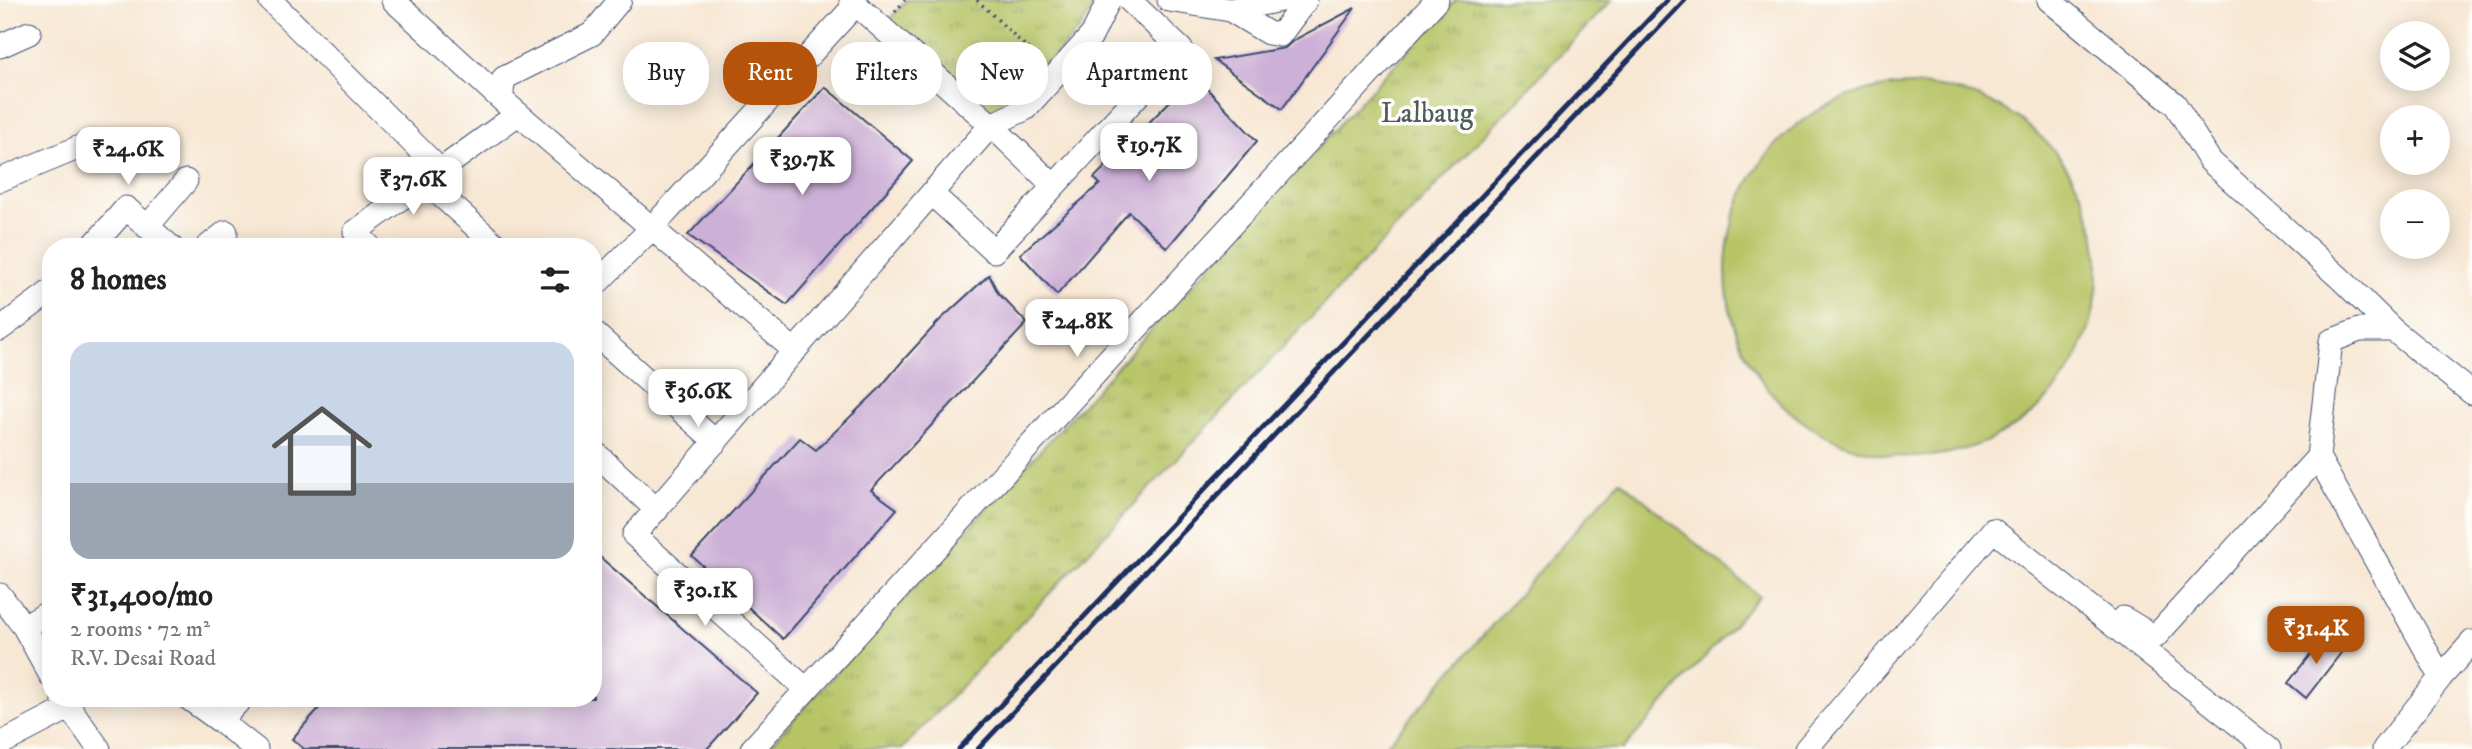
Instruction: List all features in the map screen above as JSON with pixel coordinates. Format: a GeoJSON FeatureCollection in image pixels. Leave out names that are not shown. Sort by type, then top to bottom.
{"type":"FeatureCollection","features":[{"type":"Feature","properties":{"kind":"street"},"geometry":{"type":"LineString","coordinates":[[270,0],[490,238]]}},
{"type":"Feature","properties":{"kind":"street"},"geometry":{"type":"LineString","coordinates":[[393,0],[510,106],[795,351]]}},
{"type":"Feature","properties":{"kind":"street"},"geometry":{"type":"LineString","coordinates":[[510,106],[504,78],[592,34],[620,0]]}},
{"type":"Feature","properties":{"kind":"street"},"geometry":{"type":"LineString","coordinates":[[806,689],[634,535],[991,125],[1025,109],[1057,75],[1092,35],[1109,0]]}},
{"type":"Feature","properties":{"kind":"street"},"geometry":{"type":"LineString","coordinates":[[932,194],[994,251],[1181,49],[1129,0]]}},
{"type":"Feature","properties":{"kind":"street"},"geometry":{"type":"LineString","coordinates":[[1169,0],[1230,10],[1280,0]]}},
{"type":"Feature","properties":{"kind":"street"},"geometry":{"type":"LineString","coordinates":[[1230,10],[1268,33],[1280,35],[1306,0]]}},
{"type":"Feature","properties":{"kind":"street"},"geometry":{"type":"LineString","coordinates":[[751,749],[1437,0]]}},
{"type":"Feature","properties":{"kind":"street"},"geometry":{"type":"LineString","coordinates":[[1281,169],[1306,152],[1449,0]]}},
{"type":"Feature","properties":{"kind":"street"},"geometry":{"type":"LineString","coordinates":[[2049,0],[2175,104],[2210,161],[2342,279],[2393,330],[2472,393]]}},
{"type":"Feature","properties":{"kind":"street"},"geometry":{"type":"LineString","coordinates":[[602,279],[652,228],[853,2],[991,125],[1054,186]]}},
{"type":"Feature","properties":{"kind":"street"},"geometry":{"type":"LineString","coordinates":[[0,46],[29,33]]}},
{"type":"Feature","properties":{"kind":"street"},"geometry":{"type":"LineString","coordinates":[[361,238],[355,232],[433,176],[510,106]]}},
{"type":"Feature","properties":{"kind":"street"},"geometry":{"type":"LineString","coordinates":[[0,180],[92,142]]}},
{"type":"Feature","properties":{"kind":"street"},"geometry":{"type":"LineString","coordinates":[[147,227],[186,181]]}},
{"type":"Feature","properties":{"kind":"street"},"geometry":{"type":"LineString","coordinates":[[100,238],[125,208],[160,238]]}},
{"type":"Feature","properties":{"kind":"street"},"geometry":{"type":"LineString","coordinates":[[218,238],[226,232]]}},
{"type":"Feature","properties":{"kind":"street"},"geometry":{"type":"LineString","coordinates":[[0,329],[42,298]]}},
{"type":"Feature","properties":{"kind":"street"},"geometry":{"type":"LineString","coordinates":[[2054,578],[2155,637],[2318,457],[2332,341],[2359,330],[2393,330]]}},
{"type":"Feature","properties":{"kind":"street"},"geometry":{"type":"LineString","coordinates":[[602,340],[716,442]]}},
{"type":"Feature","properties":{"kind":"street"},"geometry":{"type":"LineString","coordinates":[[2318,457],[2441,677]]}},
{"type":"Feature","properties":{"kind":"street"},"geometry":{"type":"LineString","coordinates":[[602,459],[657,510]]}},
{"type":"Feature","properties":{"kind":"street"},"geometry":{"type":"LineString","coordinates":[[1806,749],[1993,530],[2269,749]]}},
{"type":"Feature","properties":{"kind":"street"},"geometry":{"type":"LineString","coordinates":[[0,595],[42,660]]}},
{"type":"Feature","properties":{"kind":"street"},"geometry":{"type":"LineString","coordinates":[[23,627],[42,616]]}},
{"type":"Feature","properties":{"kind":"street"},"geometry":{"type":"LineString","coordinates":[[2384,749],[2472,642]]}},
{"type":"Feature","properties":{"kind":"street"},"geometry":{"type":"LineString","coordinates":[[0,744],[60,707]]}},
{"type":"Feature","properties":{"kind":"street"},"geometry":{"type":"LineString","coordinates":[[69,707],[99,749]]}},
{"type":"Feature","properties":{"kind":"street"},"geometry":{"type":"LineString","coordinates":[[201,707],[256,749]]}},
{"type":"Feature","properties":{"kind":"street"},"geometry":{"type":"LineString","coordinates":[[220,721],[233,707]]}},
{"type":"Feature","properties":{"kind":"path"},"geometry":{"type":"LineString","coordinates":[[978,0],[1057,75]]}},
{"type":"Feature","properties":{"kind":"green space"},"geometry":{"type":"Polygon","coordinates":[[[907,0],[1098,0],[1080,29],[1068,42],[1062,42],[1062,48],[1048,64],[1048,42],[956,42],[956,90],[942,76],[942,42],[909,42],[888,21],[907,0]]]}},
{"type":"Feature","properties":{"kind":"green space","name":"Lalbaug"},"geometry":{"type":"Polygon","coordinates":[[[1456,0],[1612,0],[902,749],[777,749],[771,744],[1370,91],[1456,0]]]}},
{"type":"Feature","properties":{"kind":"green space"},"geometry":{"type":"Polygon","coordinates":[[[1894,85],[1930,85],[1966,93],[2000,107],[2016,116],[2044,139],[2067,167],[2084,200],[2095,235],[2098,271],[2095,307],[2084,342],[2067,375],[2044,403],[2016,426],[1983,443],[1930,457],[1894,457],[1858,449],[1824,435],[1794,415],[1768,389],[1748,359],[1734,325],[1726,289],[1726,253],[1734,217],[1748,183],[1768,153],[1794,127],[1824,107],[1858,93],[1894,85]]]}},
{"type":"Feature","properties":{"kind":"green space"},"geometry":{"type":"Polygon","coordinates":[[[971,105],[1010,105],[991,125],[971,105]]]}},
{"type":"Feature","properties":{"kind":"green space"},"geometry":{"type":"Polygon","coordinates":[[[1620,480],[1759,596],[1623,749],[1383,749],[1620,480]]]}},
{"type":"Feature","properties":{"kind":"building"},"geometry":{"type":"Polygon","coordinates":[[[1355,8],[1282,109],[1214,60],[1285,48],[1294,40],[1355,8]]]}},
{"type":"Feature","properties":{"kind":"building"},"geometry":{"type":"Polygon","coordinates":[[[825,87],[831,92],[831,105],[846,105],[913,161],[787,305],[688,235],[808,105],[817,105],[817,96],[825,87]]]}},
{"type":"Feature","properties":{"kind":"building"},"geometry":{"type":"Polygon","coordinates":[[[1212,94],[1257,141],[1167,248],[1129,212],[1057,295],[1020,254],[1100,184],[1094,178],[1166,105],[1212,105],[1212,94]]]}},
{"type":"Feature","properties":{"kind":"building"},"geometry":{"type":"Polygon","coordinates":[[[989,275],[998,293],[1027,323],[871,490],[897,509],[783,639],[692,556],[800,438],[816,450],[879,389],[939,321],[989,275]]]}},
{"type":"Feature","properties":{"kind":"building"},"geometry":{"type":"Polygon","coordinates":[[[602,559],[757,693],[707,749],[304,749],[292,739],[320,707],[602,707],[602,559]]]}},
{"type":"Feature","properties":{"kind":"building"},"geometry":{"type":"Polygon","coordinates":[[[2326,634],[2344,649],[2306,698],[2288,683],[2326,634]]]}},
{"type":"Feature","properties":{"kind":"railway"},"geometry":{"type":"LineString","coordinates":[[959,749],[1667,0]]}},
{"type":"Feature","properties":{"kind":"railway"},"geometry":{"type":"LineString","coordinates":[[978,749],[1685,0]]}}]}
